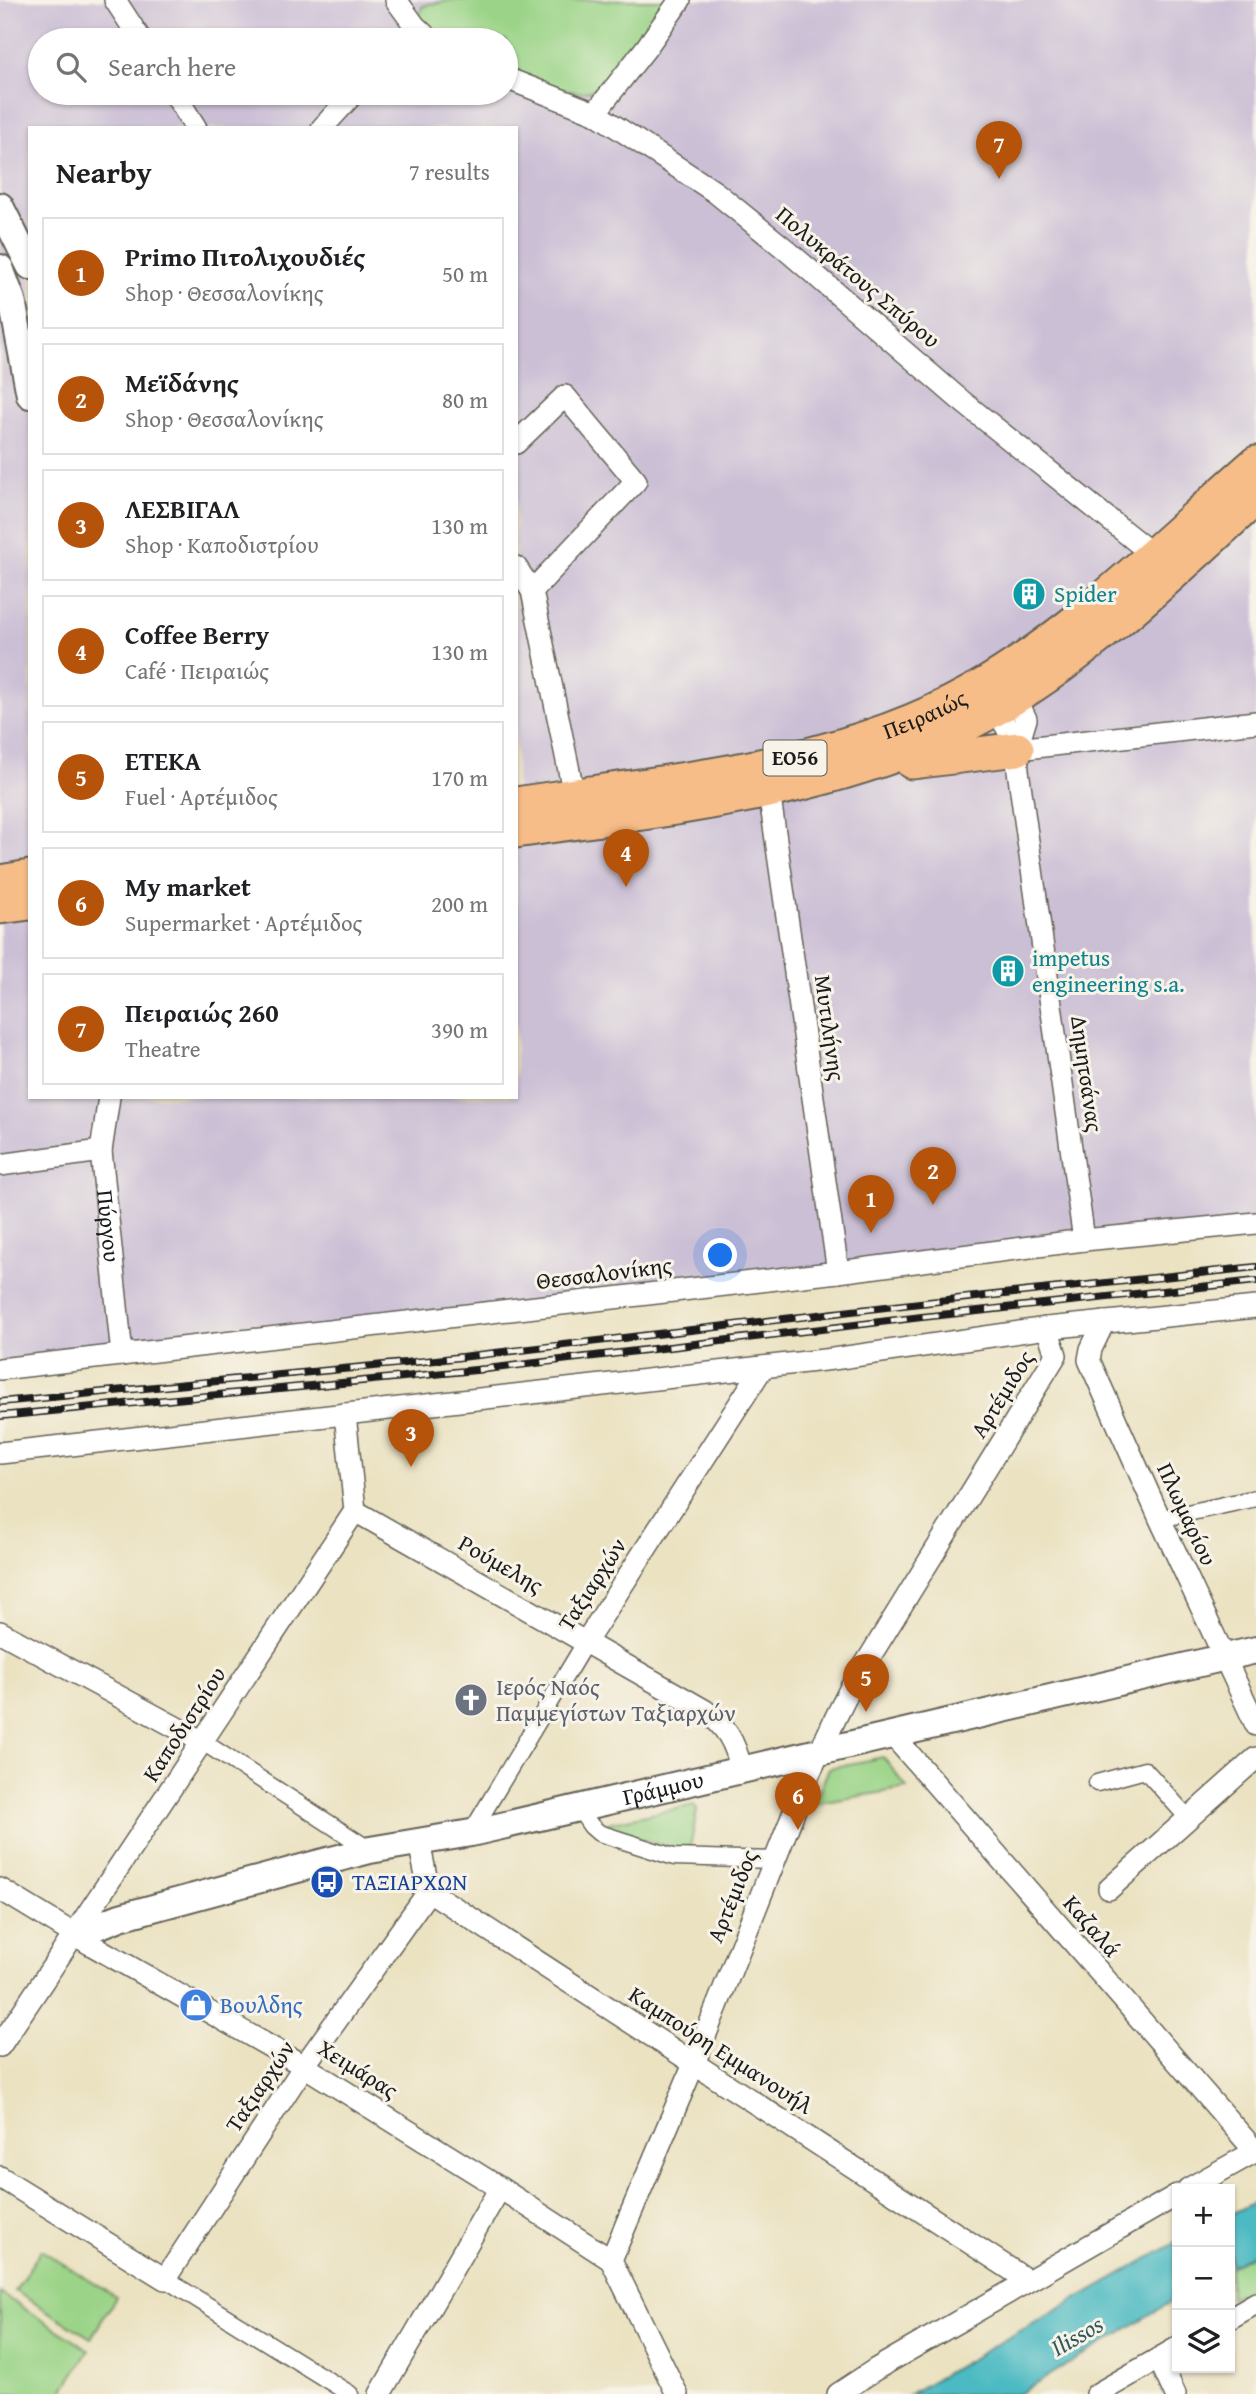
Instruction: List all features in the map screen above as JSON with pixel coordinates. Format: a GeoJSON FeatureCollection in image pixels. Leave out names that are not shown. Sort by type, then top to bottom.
{"type":"FeatureCollection","features":[{"type":"Feature","properties":{"kind":"main road","name":"Πειραιώς"},"geometry":{"type":"LineString","coordinates":[[518,831],[769,791],[844,773],[942,737],[1004,693],[1094,606],[1256,463]]}},
{"type":"Feature","properties":{"kind":"main road","name":"Πειραιώς"},"geometry":{"type":"LineString","coordinates":[[518,804],[765,765],[840,747],[930,713],[1038,681],[1100,634],[1256,498]]}},
{"type":"Feature","properties":{"kind":"main road"},"geometry":{"type":"LineString","coordinates":[[844,773],[1017,749]]}},
{"type":"Feature","properties":{"kind":"main road"},"geometry":{"type":"LineString","coordinates":[[0,882],[28,877]]}},
{"type":"Feature","properties":{"kind":"main road"},"geometry":{"type":"LineString","coordinates":[[0,907],[28,903]]}},
{"type":"Feature","properties":{"kind":"street"},"geometry":{"type":"LineString","coordinates":[[115,0],[133,28]]}},
{"type":"Feature","properties":{"kind":"street"},"geometry":{"type":"LineString","coordinates":[[396,0],[412,28]]}},
{"type":"Feature","properties":{"kind":"street"},"geometry":{"type":"LineString","coordinates":[[595,113],[680,0]]}},
{"type":"Feature","properties":{"kind":"street","name":"Πολυκράτους Σπύρου"},"geometry":{"type":"LineString","coordinates":[[518,83],[595,113],[725,200],[958,398],[1152,554]]}},
{"type":"Feature","properties":{"kind":"street"},"geometry":{"type":"LineString","coordinates":[[182,105],[195,126]]}},
{"type":"Feature","properties":{"kind":"street"},"geometry":{"type":"LineString","coordinates":[[324,126],[343,105]]}},
{"type":"Feature","properties":{"kind":"street"},"geometry":{"type":"LineString","coordinates":[[0,206],[28,262]]}},
{"type":"Feature","properties":{"kind":"street"},"geometry":{"type":"LineString","coordinates":[[0,268],[14,299],[28,383]]}},
{"type":"Feature","properties":{"kind":"street"},"geometry":{"type":"LineString","coordinates":[[518,441],[565,396],[636,481],[532,591]]}},
{"type":"Feature","properties":{"kind":"street"},"geometry":{"type":"LineString","coordinates":[[518,570],[532,591],[574,795]]}},
{"type":"Feature","properties":{"kind":"street","name":"Δημητσάνας"},"geometry":{"type":"LineString","coordinates":[[1004,693],[1026,719],[1017,749],[1018,770],[1084,1240]]}},
{"type":"Feature","properties":{"kind":"street"},"geometry":{"type":"LineString","coordinates":[[1017,749],[1256,722]]}},
{"type":"Feature","properties":{"kind":"street","name":"Μυτιλήνης"},"geometry":{"type":"LineString","coordinates":[[769,791],[838,1272]]}},
{"type":"Feature","properties":{"kind":"street","name":"Πύργου"},"geometry":{"type":"LineString","coordinates":[[109,1099],[101,1151],[122,1355]]}},
{"type":"Feature","properties":{"kind":"street"},"geometry":{"type":"LineString","coordinates":[[0,1165],[101,1151]]}},
{"type":"Feature","properties":{"kind":"street","name":"Θεσσαλονίκης"},"geometry":{"type":"LineString","coordinates":[[0,1370],[838,1272],[1084,1240],[1256,1223]]}},
{"type":"Feature","properties":{"kind":"street"},"geometry":{"type":"LineString","coordinates":[[0,1452],[764,1367],[1047,1328],[1256,1307]]}},
{"type":"Feature","properties":{"kind":"street","name":"Πλωμαρίου"},"geometry":{"type":"LineString","coordinates":[[1104,1322],[1091,1349],[1089,1360],[1223,1658],[1256,1725]]}},
{"type":"Feature","properties":{"kind":"street","name":"Αρτέμιδος"},"geometry":{"type":"LineString","coordinates":[[611,2260],[694,2064],[821,1749],[850,1689],[1056,1355],[1047,1328]]}},
{"type":"Feature","properties":{"kind":"street","name":"Ταξιαρχών"},"geometry":{"type":"LineString","coordinates":[[471,1833],[585,1643],[764,1367]]}},
{"type":"Feature","properties":{"kind":"street"},"geometry":{"type":"LineString","coordinates":[[345,1414],[355,1511]]}},
{"type":"Feature","properties":{"kind":"street"},"geometry":{"type":"LineString","coordinates":[[1160,1520],[1256,1498]]}},
{"type":"Feature","properties":{"kind":"street","name":"Ρούμελης"},"geometry":{"type":"LineString","coordinates":[[355,1511],[716,1718],[733,1740],[741,1768]]}},
{"type":"Feature","properties":{"kind":"street","name":"Καποδιστρίου"},"geometry":{"type":"LineString","coordinates":[[0,2046],[355,1511]]}},
{"type":"Feature","properties":{"kind":"street"},"geometry":{"type":"LineString","coordinates":[[0,1632],[204,1742],[370,1850]]}},
{"type":"Feature","properties":{"kind":"street","name":"Γράμμου"},"geometry":{"type":"LineString","coordinates":[[75,1935],[132,1914],[370,1850],[471,1833],[821,1749],[1256,1650]]}},
{"type":"Feature","properties":{"kind":"street","name":"Καζαλά"},"geometry":{"type":"LineString","coordinates":[[891,1733],[1256,2151]]}},
{"type":"Feature","properties":{"kind":"street"},"geometry":{"type":"LineString","coordinates":[[1109,1889],[1256,1758]]}},
{"type":"Feature","properties":{"kind":"street"},"geometry":{"type":"LineString","coordinates":[[1097,1783],[1145,1770],[1188,1818]]}},
{"type":"Feature","properties":{"kind":"street"},"geometry":{"type":"LineString","coordinates":[[579,1807],[599,1833],[674,1857],[775,1860]]}},
{"type":"Feature","properties":{"kind":"street"},"geometry":{"type":"LineString","coordinates":[[419,1842],[429,1891]]}},
{"type":"Feature","properties":{"kind":"street","name":"Χειμάρας"},"geometry":{"type":"LineString","coordinates":[[0,1889],[304,2066],[611,2260]]}},
{"type":"Feature","properties":{"kind":"street","name":"Ταξιαρχών"},"geometry":{"type":"LineString","coordinates":[[165,2279],[304,2066],[429,1891]]}},
{"type":"Feature","properties":{"kind":"street","name":"Καμπούρη Εμμανουήλ"},"geometry":{"type":"LineString","coordinates":[[429,1891],[1027,2280]]}},
{"type":"Feature","properties":{"kind":"street"},"geometry":{"type":"LineString","coordinates":[[1197,2184],[1256,2151]]}},
{"type":"Feature","properties":{"kind":"street"},"geometry":{"type":"LineString","coordinates":[[0,2177],[350,2394]]}},
{"type":"Feature","properties":{"kind":"street"},"geometry":{"type":"LineString","coordinates":[[380,2394],[500,2188]]}},
{"type":"Feature","properties":{"kind":"street"},"geometry":{"type":"LineString","coordinates":[[838,2394],[1027,2280],[1172,2198]]}},
{"type":"Feature","properties":{"kind":"street"},"geometry":{"type":"LineString","coordinates":[[611,2260],[677,2394]]}},
{"type":"Feature","properties":{"kind":"street"},"geometry":{"type":"LineString","coordinates":[[1235,2315],[1256,2303]]}},
{"type":"Feature","properties":{"kind":"street"},"geometry":{"type":"LineString","coordinates":[[1097,2394],[1168,2354],[1175,2394]]}},
{"type":"Feature","properties":{"kind":"shaded area"},"geometry":{"type":"Polygon","coordinates":[[[0,0],[1256,0],[1256,1224],[0,1362],[0,0]]]}},
{"type":"Feature","properties":{"kind":"green space"},"geometry":{"type":"Polygon","coordinates":[[[671,0],[618,71],[592,90],[578,92],[550,86],[518,73],[518,28],[432,28],[419,17],[422,7],[442,2],[671,0]]]}},
{"type":"Feature","properties":{"kind":"green space"},"geometry":{"type":"Polygon","coordinates":[[[883,1757],[907,1788],[814,1804],[829,1768],[883,1757]]]}},
{"type":"Feature","properties":{"kind":"green space"},"geometry":{"type":"Polygon","coordinates":[[[694,1805],[697,1809],[690,1849],[681,1851],[603,1828],[608,1823],[694,1805]]]}},
{"type":"Feature","properties":{"kind":"green space"},"geometry":{"type":"Polygon","coordinates":[[[41,2250],[116,2297],[91,2338],[15,2291],[41,2250]]]}},
{"type":"Feature","properties":{"kind":"green space"},"geometry":{"type":"Polygon","coordinates":[[[1256,2253],[1256,2296],[1244,2304],[1238,2294],[1235,2296],[1235,2264],[1256,2253]]]}},
{"type":"Feature","properties":{"kind":"green space"},"geometry":{"type":"Polygon","coordinates":[[[0,2293],[89,2350],[61,2394],[0,2394],[0,2293]]]}},
{"type":"Feature","properties":{"kind":"water"},"geometry":{"type":"Polygon","coordinates":[[[1256,2201],[1256,2252],[1235,2263],[1235,2247],[1235,2212],[1256,2201]]]}},
{"type":"Feature","properties":{"kind":"water","name":"Ilissos"},"geometry":{"type":"Polygon","coordinates":[[[1172,2245],[1172,2301],[1019,2394],[909,2394],[1172,2245]]]}},
{"type":"Feature","properties":{"kind":"railway"},"geometry":{"type":"LineString","coordinates":[[0,1402],[436,1360],[1256,1267]]}},
{"type":"Feature","properties":{"kind":"railway"},"geometry":{"type":"LineString","coordinates":[[0,1416],[486,1369],[922,1317],[1256,1281]]}},
{"type":"Feature","properties":{"kind":"place","name":"Πειραιώς 260"},"geometry":{"type":"Point","coordinates":[999,179]}},
{"type":"Feature","properties":{"kind":"place","name":"Spider"},"geometry":{"type":"Point","coordinates":[1029,594]}},
{"type":"Feature","properties":{"kind":"place","name":"Coffee Berry"},"geometry":{"type":"Point","coordinates":[626,887]}},
{"type":"Feature","properties":{"kind":"place","name":"impetus engineering s.a."},"geometry":{"type":"Point","coordinates":[1008,971]}},
{"type":"Feature","properties":{"kind":"place","name":"Μεϊδάνης"},"geometry":{"type":"Point","coordinates":[933,1205]}},
{"type":"Feature","properties":{"kind":"place","name":"Primo Πιτολιχουδιές"},"geometry":{"type":"Point","coordinates":[871,1233]}},
{"type":"Feature","properties":{"kind":"place","name":"ΛΕΣΒΙΓΑΛ"},"geometry":{"type":"Point","coordinates":[411,1467]}},
{"type":"Feature","properties":{"kind":"place","name":"Ιερός Ναός Παμμεγίστων Ταξιαρχών"},"geometry":{"type":"Point","coordinates":[471,1700]}},
{"type":"Feature","properties":{"kind":"place","name":"ΕΤΕΚΑ"},"geometry":{"type":"Point","coordinates":[866,1712]}},
{"type":"Feature","properties":{"kind":"place","name":"My market"},"geometry":{"type":"Point","coordinates":[798,1830]}},
{"type":"Feature","properties":{"kind":"place","name":"ΤΑΞΙΑΡΧΩΝ"},"geometry":{"type":"Point","coordinates":[327,1882]}},
{"type":"Feature","properties":{"kind":"place","name":"Βουλδης"},"geometry":{"type":"Point","coordinates":[196,2005]}}]}
